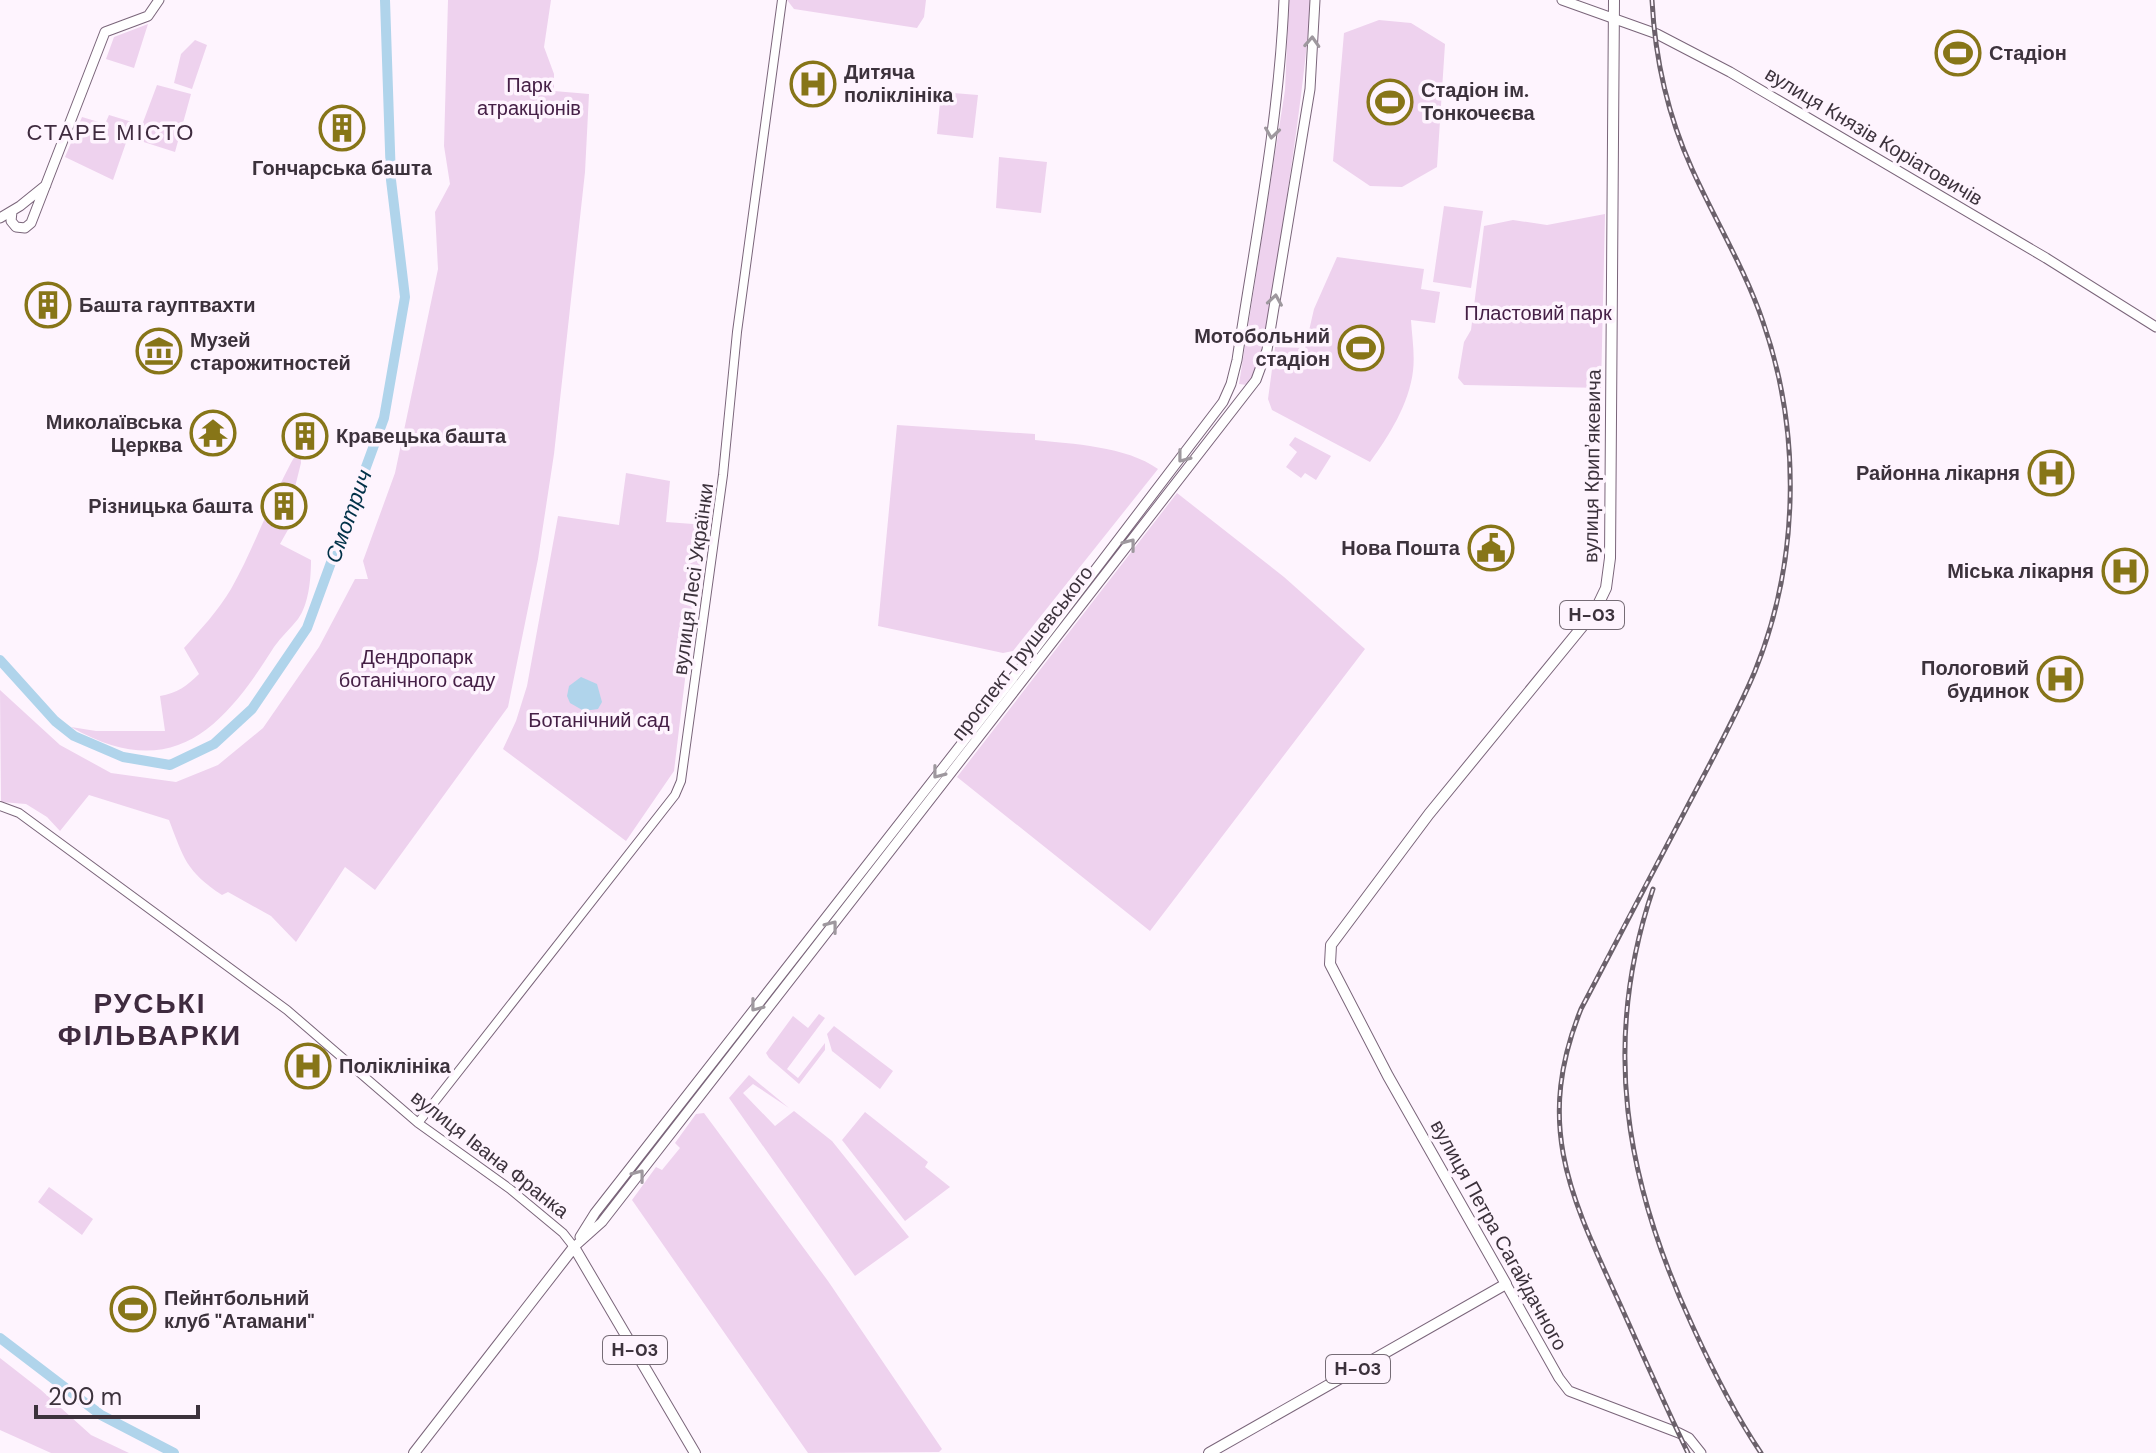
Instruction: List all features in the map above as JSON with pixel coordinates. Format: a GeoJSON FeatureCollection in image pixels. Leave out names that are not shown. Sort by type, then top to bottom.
{"type":"FeatureCollection","features":[{"type":"Feature","properties":{"kind":"main road","name":"проспект Грушевського"},"geometry":{"type":"LineString","coordinates":[[414,1453],[574,1247],[595,1213],[1006,687],[1223,402],[1237,360],[1255,244],[1277,91],[1284,0]]}},
{"type":"Feature","properties":{"kind":"main road","name":"проспект Грушевського"},"geometry":{"type":"LineString","coordinates":[[574,1247],[611,1211],[1251,388],[1267,350],[1310,89],[1315,0]]}},
{"type":"Feature","properties":{"kind":"main road","name":"вулиця Князів Коріатовичів"},"geometry":{"type":"LineString","coordinates":[[1562,0],[1657,34],[1730,72],[2046,258],[2156,327]]}},
{"type":"Feature","properties":{"kind":"main road","name":"Н-03"},"geometry":{"type":"LineString","coordinates":[[1613,18],[1614,0]]}},
{"type":"Feature","properties":{"kind":"main road"},"geometry":{"type":"LineString","coordinates":[[0,229],[27,227],[33,217],[105,32],[148,16],[156,5]]}},
{"type":"Feature","properties":{"kind":"main road","name":"вулиця Крипʼякевича"},"geometry":{"type":"LineString","coordinates":[[1330,964],[1331,945],[1429,814],[1595,611],[1606,588],[1610,544],[1613,18]]}},
{"type":"Feature","properties":{"kind":"main road"},"geometry":{"type":"LineString","coordinates":[[0,218],[49,182]]}},
{"type":"Feature","properties":{"kind":"main road"},"geometry":{"type":"LineString","coordinates":[[16,209],[30,210],[33,217]]}},
{"type":"Feature","properties":{"kind":"main road"},"geometry":{"type":"LineString","coordinates":[[14,226],[10,218],[16,209]]}},
{"type":"Feature","properties":{"kind":"main road","name":"вулиця Петра Сагайдачного"},"geometry":{"type":"LineString","coordinates":[[1330,964],[1388,1076],[1559,1378],[1569,1391],[1689,1438],[1701,1453]]}},
{"type":"Feature","properties":{"kind":"main road","name":"вулиця Івана Франка"},"geometry":{"type":"LineString","coordinates":[[574,1247],[695,1453]]}},
{"type":"Feature","properties":{"kind":"main road","name":"Н-03"},"geometry":{"type":"LineString","coordinates":[[1209,1453],[1506,1284]]}},
{"type":"Feature","properties":{"kind":"street","name":"вулиця Лесі Українки"},"geometry":{"type":"LineString","coordinates":[[418,1123],[675,795],[681,781],[723,475],[737,332],[782,0]]}},
{"type":"Feature","properties":{"kind":"street","name":"вулиця Івана Франка"},"geometry":{"type":"LineString","coordinates":[[0,806],[19,813],[287,1010],[418,1123],[510,1189],[563,1233],[574,1247]]}},
{"type":"Feature","properties":{"kind":"green space","name":"Дендропарк ботанічного саду"},"geometry":{"type":"Polygon","coordinates":[[[448,0],[551,0],[544,47],[554,74],[554,91],[589,94],[585,172],[554,454],[538,559],[508,707],[375,890],[345,867],[296,942],[271,916],[228,892],[222,895],[201,879],[183,855],[169,820],[89,795],[60,831],[47,817],[26,804],[1,802],[0,690],[60,745],[111,773],[176,782],[218,765],[263,728],[319,647],[355,579],[368,579],[363,561],[395,473],[438,269],[435,212],[450,184],[444,146],[448,0]]]}},
{"type":"Feature","properties":{"kind":"green space"},"geometry":{"type":"Polygon","coordinates":[[[787,0],[926,0],[924,17],[917,28],[794,9],[787,0]]]}},
{"type":"Feature","properties":{"kind":"green space"},"geometry":{"type":"Polygon","coordinates":[[[1289,0],[1311,0],[1305,64],[1265,341],[1247,385],[1239,384],[1285,90],[1289,0]]]}},
{"type":"Feature","properties":{"kind":"green space","name":"Стадіон ім. Тонкочеєва"},"geometry":{"type":"Polygon","coordinates":[[[1379,20],[1411,23],[1445,44],[1437,167],[1402,187],[1370,186],[1333,161],[1344,33],[1379,20]]]}},
{"type":"Feature","properties":{"kind":"green space"},"geometry":{"type":"Polygon","coordinates":[[[148,24],[134,68],[106,59],[114,37],[148,24]]]}},
{"type":"Feature","properties":{"kind":"green space"},"geometry":{"type":"Polygon","coordinates":[[[195,40],[207,45],[192,89],[174,83],[181,54],[195,40]]]}},
{"type":"Feature","properties":{"kind":"green space"},"geometry":{"type":"Polygon","coordinates":[[[157,85],[191,94],[175,152],[128,137],[113,180],[65,157],[82,117],[105,124],[109,115],[142,125],[157,85]]]}},
{"type":"Feature","properties":{"kind":"green space"},"geometry":{"type":"Polygon","coordinates":[[[941,92],[978,95],[973,138],[937,134],[941,92]]]}},
{"type":"Feature","properties":{"kind":"green space"},"geometry":{"type":"Polygon","coordinates":[[[999,157],[1047,162],[1041,213],[996,208],[999,157]]]}},
{"type":"Feature","properties":{"kind":"green space"},"geometry":{"type":"Polygon","coordinates":[[[1444,206],[1483,211],[1471,288],[1433,282],[1444,206]]]}},
{"type":"Feature","properties":{"kind":"green space","name":"Пластовий парк"},"geometry":{"type":"Polygon","coordinates":[[[1605,214],[1601,388],[1464,385],[1458,378],[1464,342],[1471,330],[1484,226],[1513,220],[1547,225],[1605,214]]]}},
{"type":"Feature","properties":{"kind":"green space","name":"Мотобольний стадіон"},"geometry":{"type":"Polygon","coordinates":[[[1337,257],[1424,269],[1421,289],[1440,292],[1435,323],[1411,320],[1414,358],[1411,383],[1397,419],[1370,462],[1272,410],[1268,399],[1275,347],[1305,348],[1314,309],[1337,257]]]}},
{"type":"Feature","properties":{"kind":"green space"},"geometry":{"type":"Polygon","coordinates":[[[897,425],[1035,434],[1035,440],[1130,455],[1158,469],[1013,651],[1003,653],[878,626],[897,425]]]}},
{"type":"Feature","properties":{"kind":"green space"},"geometry":{"type":"Polygon","coordinates":[[[1295,437],[1331,456],[1316,480],[1305,473],[1301,478],[1286,467],[1297,452],[1289,445],[1295,437]]]}},
{"type":"Feature","properties":{"kind":"green space"},"geometry":{"type":"Polygon","coordinates":[[[300,447],[301,463],[292,499],[303,503],[280,544],[311,560],[307,598],[298,619],[234,703],[213,724],[190,740],[165,749],[138,750],[106,743],[71,727],[96,731],[165,731],[160,696],[181,688],[199,674],[184,648],[231,589],[300,447]]]}},
{"type":"Feature","properties":{"kind":"green space","name":"Ботанічний сад"},"geometry":{"type":"Polygon","coordinates":[[[626,473],[670,481],[666,522],[707,525],[695,596],[674,771],[626,841],[503,749],[527,686],[558,516],[619,525],[626,473]]]}},
{"type":"Feature","properties":{"kind":"green space"},"geometry":{"type":"Polygon","coordinates":[[[1177,493],[1284,577],[1365,649],[1150,931],[957,777],[1177,493]]]}},
{"type":"Feature","properties":{"kind":"green space"},"geometry":{"type":"Polygon","coordinates":[[[819,1014],[825,1018],[787,1069],[798,1078],[825,1043],[825,1050],[799,1084],[766,1053],[793,1016],[808,1028],[819,1014]]]}},
{"type":"Feature","properties":{"kind":"green space"},"geometry":{"type":"Polygon","coordinates":[[[834,1026],[893,1071],[880,1089],[832,1051],[827,1034],[834,1026]]]}},
{"type":"Feature","properties":{"kind":"green space"},"geometry":{"type":"Polygon","coordinates":[[[749,1075],[789,1108],[753,1084],[743,1093],[775,1126],[794,1111],[832,1141],[909,1237],[855,1276],[729,1098],[749,1075]]]}},
{"type":"Feature","properties":{"kind":"green space"},"geometry":{"type":"Polygon","coordinates":[[[865,1112],[928,1162],[925,1167],[950,1187],[905,1221],[842,1140],[865,1112]]]}},
{"type":"Feature","properties":{"kind":"green space"},"geometry":{"type":"Polygon","coordinates":[[[704,1113],[828,1281],[942,1449],[939,1452],[808,1453],[632,1200],[656,1167],[662,1170],[680,1148],[675,1143],[696,1114],[704,1113]]]}},
{"type":"Feature","properties":{"kind":"green space"},"geometry":{"type":"Polygon","coordinates":[[[49,1187],[93,1219],[82,1235],[38,1202],[49,1187]]]}},
{"type":"Feature","properties":{"kind":"green space"},"geometry":{"type":"Polygon","coordinates":[[[0,1358],[91,1435],[129,1453],[51,1453],[0,1430],[0,1358]]]}},
{"type":"Feature","properties":{"kind":"water"},"geometry":{"type":"Polygon","coordinates":[[[581,677],[597,684],[602,702],[598,709],[584,711],[570,703],[567,696],[569,686],[581,677]]]}},
{"type":"Feature","properties":{"kind":"waterway","name":"Смотрич"},"geometry":{"type":"LineString","coordinates":[[0,660],[55,721],[74,736],[123,757],[170,765],[214,744],[252,709],[307,628],[384,418],[405,297],[391,180],[385,0]]}},
{"type":"Feature","properties":{"kind":"waterway","name":"Смотрич"},"geometry":{"type":"LineString","coordinates":[[0,1338],[101,1415],[174,1453]]}},
{"type":"Feature","properties":{"kind":"railway"},"geometry":{"type":"LineString","coordinates":[[1652,0],[1656,44],[1670,108],[1692,169],[1739,264],[1763,322],[1776,364],[1789,453],[1787,542],[1770,630],[1722,742],[1581,1009],[1567,1051],[1560,1089],[1564,1160],[1573,1194],[1688,1453]]}},
{"type":"Feature","properties":{"kind":"railway"},"geometry":{"type":"LineString","coordinates":[[1653,889],[1637,946],[1628,1002],[1625,1056],[1628,1110],[1637,1164],[1650,1217],[1692,1325],[1724,1390],[1761,1453]]}},
{"type":"Feature","properties":{"kind":"place","name":"Стадіон"},"geometry":{"type":"Point","coordinates":[1958,53]}},
{"type":"Feature","properties":{"kind":"place","name":"Дитяча поліклініка"},"geometry":{"type":"Point","coordinates":[813,84]}},
{"type":"Feature","properties":{"kind":"place","name":"Стадіон ім. Тонкочеєва"},"geometry":{"type":"Point","coordinates":[1390,102]}},
{"type":"Feature","properties":{"kind":"place","name":"Гончарська башта"},"geometry":{"type":"Point","coordinates":[342,128]}},
{"type":"Feature","properties":{"kind":"place","name":"Башта гауптвахти"},"geometry":{"type":"Point","coordinates":[48,305]}},
{"type":"Feature","properties":{"kind":"place","name":"Мотобольний стадіон"},"geometry":{"type":"Point","coordinates":[1361,348]}},
{"type":"Feature","properties":{"kind":"place","name":"Музей старожитностей"},"geometry":{"type":"Point","coordinates":[159,351]}},
{"type":"Feature","properties":{"kind":"place","name":"Миколаївська Церква"},"geometry":{"type":"Point","coordinates":[213,433]}},
{"type":"Feature","properties":{"kind":"place","name":"Кравецька башта"},"geometry":{"type":"Point","coordinates":[305,436]}},
{"type":"Feature","properties":{"kind":"place","name":"Районна лікарня"},"geometry":{"type":"Point","coordinates":[2051,473]}},
{"type":"Feature","properties":{"kind":"place","name":"Різницька башта"},"geometry":{"type":"Point","coordinates":[284,506]}},
{"type":"Feature","properties":{"kind":"place","name":"Нова Пошта"},"geometry":{"type":"Point","coordinates":[1491,548]}},
{"type":"Feature","properties":{"kind":"place","name":"Міська лікарня"},"geometry":{"type":"Point","coordinates":[2125,571]}},
{"type":"Feature","properties":{"kind":"place","name":"Пологовий будинок"},"geometry":{"type":"Point","coordinates":[2060,679]}},
{"type":"Feature","properties":{"kind":"place","name":"Поліклініка"},"geometry":{"type":"Point","coordinates":[308,1066]}},
{"type":"Feature","properties":{"kind":"place","name":"Пейнтбольний клуб \"Атамани\""},"geometry":{"type":"Point","coordinates":[133,1309]}},
{"type":"Feature","properties":{"kind":"district","name":"СТАРЕ МІСТО"},"geometry":{"type":"Point","coordinates":[111,132]}},
{"type":"Feature","properties":{"kind":"district","name":"РУСЬКІ ФІЛЬВАРКИ"},"geometry":{"type":"Point","coordinates":[150,1019]}},
{"type":"Feature","properties":{"kind":"park label","name":"Парк атракціонів"},"geometry":{"type":"Point","coordinates":[529,96]}}]}
